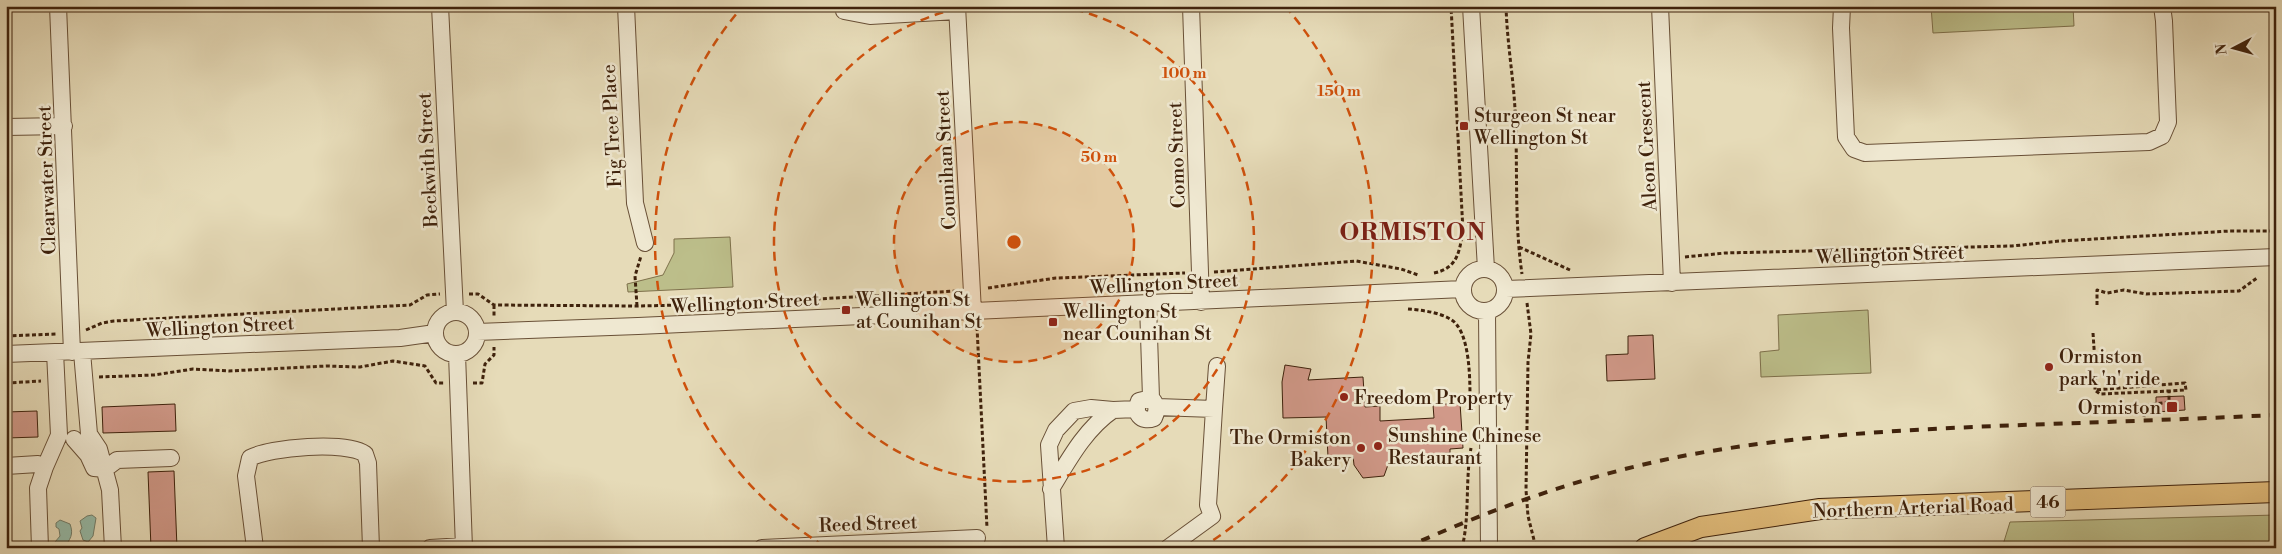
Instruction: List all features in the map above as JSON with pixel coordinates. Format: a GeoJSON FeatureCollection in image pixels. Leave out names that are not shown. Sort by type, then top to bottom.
{"type":"FeatureCollection","features":[{"type":"Feature","properties":{"kind":"main road","name":"Northern Arterial Road"},"geometry":{"type":"LineString","coordinates":[[1645,548],[1701,528],[1820,509],[2276,492]]}},
{"type":"Feature","properties":{"kind":"street","name":"Clearwater Street"},"geometry":{"type":"LineString","coordinates":[[58,6],[72,333],[84,379],[74,436]]}},
{"type":"Feature","properties":{"kind":"street","name":"Beckwith Street"},"geometry":{"type":"LineString","coordinates":[[440,6],[455,312]]}},
{"type":"Feature","properties":{"kind":"street","name":"Fig Tree Place"},"geometry":{"type":"LineString","coordinates":[[626,6],[635,203],[645,243]]}},
{"type":"Feature","properties":{"kind":"street","name":"Como Street"},"geometry":{"type":"LineString","coordinates":[[1191,6],[1201,302]]}},
{"type":"Feature","properties":{"kind":"street"},"geometry":{"type":"LineString","coordinates":[[1471,6],[1486,269]]}},
{"type":"Feature","properties":{"kind":"street","name":"Aleon Crescent"},"geometry":{"type":"LineString","coordinates":[[1660,6],[1672,283]]}},
{"type":"Feature","properties":{"kind":"street"},"geometry":{"type":"LineString","coordinates":[[1842,6],[1846,137],[1854,149],[1865,153],[2149,142],[2162,136],[2168,122],[2162,6]]}},
{"type":"Feature","properties":{"kind":"street"},"geometry":{"type":"LineString","coordinates":[[844,11],[870,16],[957,9]]}},
{"type":"Feature","properties":{"kind":"street","name":"Counihan Street"},"geometry":{"type":"LineString","coordinates":[[957,9],[973,312]]}},
{"type":"Feature","properties":{"kind":"street"},"geometry":{"type":"LineString","coordinates":[[6,127],[64,126]]}},
{"type":"Feature","properties":{"kind":"street","name":"Wellington Street"},"geometry":{"type":"LineString","coordinates":[[1506,289],[2276,257]]}},
{"type":"Feature","properties":{"kind":"street"},"geometry":{"type":"LineString","coordinates":[[1486,269],[1500,275],[1506,289],[1501,304],[1487,312],[1481,312],[1470,306],[1463,295],[1463,289],[1470,274],[1486,269]]}},
{"type":"Feature","properties":{"kind":"street","name":"Wellington Street"},"geometry":{"type":"LineString","coordinates":[[478,332],[973,312],[1463,289]]}},
{"type":"Feature","properties":{"kind":"street"},"geometry":{"type":"LineString","coordinates":[[1144,304],[1147,403]]}},
{"type":"Feature","properties":{"kind":"street"},"geometry":{"type":"LineString","coordinates":[[455,312],[464,313],[471,317],[478,332],[472,347],[466,352],[458,354],[449,353],[442,348],[437,341],[435,333],[441,318],[455,312]]}},
{"type":"Feature","properties":{"kind":"street"},"geometry":{"type":"LineString","coordinates":[[1487,312],[1489,548]]}},
{"type":"Feature","properties":{"kind":"street","name":"Wellington Street"},"geometry":{"type":"LineString","coordinates":[[6,354],[400,338],[435,333]]}},
{"type":"Feature","properties":{"kind":"street"},"geometry":{"type":"LineString","coordinates":[[55,352],[56,381],[74,436],[99,450],[110,490],[113,548]]}},
{"type":"Feature","properties":{"kind":"street"},"geometry":{"type":"LineString","coordinates":[[430,548],[464,547],[458,354]]}},
{"type":"Feature","properties":{"kind":"street"},"geometry":{"type":"LineString","coordinates":[[1168,548],[1212,516],[1208,505],[1217,366]]}},
{"type":"Feature","properties":{"kind":"street"},"geometry":{"type":"LineString","coordinates":[[1056,548],[1049,445],[1056,430],[1074,411],[1091,408],[1113,410],[1147,403],[1214,410]]}},
{"type":"Feature","properties":{"kind":"street"},"geometry":{"type":"LineString","coordinates":[[1051,489],[1091,430],[1099,420],[1113,410]]}},
{"type":"Feature","properties":{"kind":"street"},"geometry":{"type":"LineString","coordinates":[[40,548],[38,488],[45,467],[74,436]]}},
{"type":"Feature","properties":{"kind":"street"},"geometry":{"type":"LineString","coordinates":[[254,548],[246,476],[250,458],[256,455],[285,450],[332,448],[350,448],[365,454],[368,463],[371,548]]}},
{"type":"Feature","properties":{"kind":"street"},"geometry":{"type":"LineString","coordinates":[[104,469],[117,460],[171,458]]}},
{"type":"Feature","properties":{"kind":"street"},"geometry":{"type":"LineString","coordinates":[[6,466],[38,464],[45,467]]}},
{"type":"Feature","properties":{"kind":"street","name":"Reed Street"},"geometry":{"type":"LineString","coordinates":[[762,548],[882,545],[977,538]]}},
{"type":"Feature","properties":{"kind":"path"},"geometry":{"type":"LineString","coordinates":[[1430,274],[1443,271],[1458,257],[1462,231],[1451,6]]}},
{"type":"Feature","properties":{"kind":"path"},"geometry":{"type":"LineString","coordinates":[[1671,258],[1725,253],[2012,246],[2060,241],[2221,232],[2276,231]]}},
{"type":"Feature","properties":{"kind":"path"},"geometry":{"type":"LineString","coordinates":[[638,326],[635,276],[645,243]]}},
{"type":"Feature","properties":{"kind":"path"},"geometry":{"type":"LineString","coordinates":[[1518,247],[1571,270]]}},
{"type":"Feature","properties":{"kind":"path"},"geometry":{"type":"LineString","coordinates":[[6,336],[72,333],[114,321],[410,305],[427,295],[478,294],[494,305],[637,306],[867,298],[972,290],[1056,278],[1200,272],[1356,261],[1401,269],[1422,276]]}},
{"type":"Feature","properties":{"kind":"path"},"geometry":{"type":"LineString","coordinates":[[2097,305],[2097,290],[2110,293],[2124,290],[2146,294],[2239,290],[2257,278]]}},
{"type":"Feature","properties":{"kind":"path"},"geometry":{"type":"LineString","coordinates":[[84,379],[118,375],[154,375],[193,369],[229,371],[326,366],[360,367],[393,361],[425,366],[436,383],[482,383],[485,364],[494,355],[494,305]]}},
{"type":"Feature","properties":{"kind":"path"},"geometry":{"type":"LineString","coordinates":[[1405,308],[1425,311],[1448,318],[1458,326],[1466,347],[1470,411]]}},
{"type":"Feature","properties":{"kind":"path"},"geometry":{"type":"LineString","coordinates":[[973,312],[979,333],[987,538],[977,538]]}},
{"type":"Feature","properties":{"kind":"path"},"geometry":{"type":"LineString","coordinates":[[2093,334],[2095,363]]}},
{"type":"Feature","properties":{"kind":"path"},"geometry":{"type":"LineString","coordinates":[[2095,378],[2095,390]]}},
{"type":"Feature","properties":{"kind":"path"},"geometry":{"type":"LineString","coordinates":[[6,383],[56,381]]}},
{"type":"Feature","properties":{"kind":"path"},"geometry":{"type":"LineString","coordinates":[[2185,383],[2186,390],[2100,394],[2095,390],[2185,383]]}},
{"type":"Feature","properties":{"kind":"path"},"geometry":{"type":"LineString","coordinates":[[2144,417],[2145,410],[2149,405],[2169,402],[2169,391]]}},
{"type":"Feature","properties":{"kind":"path"},"geometry":{"type":"LineString","coordinates":[[1462,548],[1466,531],[1467,469],[1471,439]]}},
{"type":"Feature","properties":{"kind":"shaded area"},"geometry":{"type":"Polygon","coordinates":[[[1931,6],[2073,6],[2074,26],[1933,33],[1931,6]]]}},
{"type":"Feature","properties":{"kind":"shaded area"},"geometry":{"type":"Polygon","coordinates":[[[730,237],[733,287],[628,292],[627,284],[663,275],[674,253],[674,239],[730,237]]]}},
{"type":"Feature","properties":{"kind":"shaded area"},"geometry":{"type":"Polygon","coordinates":[[[1868,310],[1871,373],[1761,377],[1760,352],[1779,350],[1778,315],[1868,310]]]}},
{"type":"Feature","properties":{"kind":"shaded area"},"geometry":{"type":"Polygon","coordinates":[[[92,515],[96,518],[93,536],[88,542],[83,540],[80,531],[82,528],[80,521],[92,515]]]}},
{"type":"Feature","properties":{"kind":"shaded area"},"geometry":{"type":"Polygon","coordinates":[[[2276,515],[2276,548],[2002,548],[2010,522],[2276,515]]]}},
{"type":"Feature","properties":{"kind":"shaded area"},"geometry":{"type":"Polygon","coordinates":[[[60,520],[70,524],[72,531],[71,537],[64,548],[57,548],[55,542],[60,536],[56,523],[60,520]]]}},
{"type":"Feature","properties":{"kind":"building"},"geometry":{"type":"Polygon","coordinates":[[[1653,335],[1655,379],[1607,381],[1606,355],[1628,354],[1628,336],[1653,335]]]}},
{"type":"Feature","properties":{"kind":"building"},"geometry":{"type":"Polygon","coordinates":[[[1285,365],[1311,369],[1308,380],[1363,377],[1365,407],[1380,406],[1380,421],[1434,418],[1433,405],[1460,403],[1463,448],[1450,449],[1450,453],[1415,455],[1416,460],[1389,462],[1384,476],[1363,478],[1354,465],[1353,456],[1328,457],[1326,417],[1283,418],[1282,382],[1285,365]]]}},
{"type":"Feature","properties":{"kind":"building"},"geometry":{"type":"Polygon","coordinates":[[[2184,396],[2185,410],[2156,412],[2156,397],[2184,396]]]}},
{"type":"Feature","properties":{"kind":"building"},"geometry":{"type":"Polygon","coordinates":[[[175,404],[176,431],[103,433],[102,407],[175,404]]]}},
{"type":"Feature","properties":{"kind":"building"},"geometry":{"type":"Polygon","coordinates":[[[37,411],[38,437],[6,438],[6,412],[37,411]]]}},
{"type":"Feature","properties":{"kind":"building"},"geometry":{"type":"Polygon","coordinates":[[[174,471],[177,548],[151,548],[148,472],[174,471]]]}},
{"type":"Feature","properties":{"kind":"railway"},"geometry":{"type":"LineString","coordinates":[[1405,548],[1517,502],[1555,489],[1672,458],[1750,445],[1827,436],[1905,431],[2276,415]]}},
{"type":"Feature","properties":{"kind":"place","name":"Sturgeon St near Wellington St"},"geometry":{"type":"Point","coordinates":[1464,126]}},
{"type":"Feature","properties":{"kind":"place","name":"Wellington St at Counihan St"},"geometry":{"type":"Point","coordinates":[846,310]}},
{"type":"Feature","properties":{"kind":"place","name":"Wellington St near Counihan St"},"geometry":{"type":"Point","coordinates":[1053,322]}},
{"type":"Feature","properties":{"kind":"place","name":"Ormiston park 'n' ride"},"geometry":{"type":"Point","coordinates":[2049,367]}},
{"type":"Feature","properties":{"kind":"place","name":"Freedom Property"},"geometry":{"type":"Point","coordinates":[1344,397]}},
{"type":"Feature","properties":{"kind":"place","name":"Ormiston"},"geometry":{"type":"Point","coordinates":[2172,407]}},
{"type":"Feature","properties":{"kind":"place","name":"Sunshine Chinese Restaurant"},"geometry":{"type":"Point","coordinates":[1378,446]}},
{"type":"Feature","properties":{"kind":"place","name":"The Ormiston Bakery"},"geometry":{"type":"Point","coordinates":[1361,448]}},
{"type":"Feature","properties":{"kind":"district","name":"ORMISTON"},"geometry":{"type":"Point","coordinates":[1413,232]}}]}
